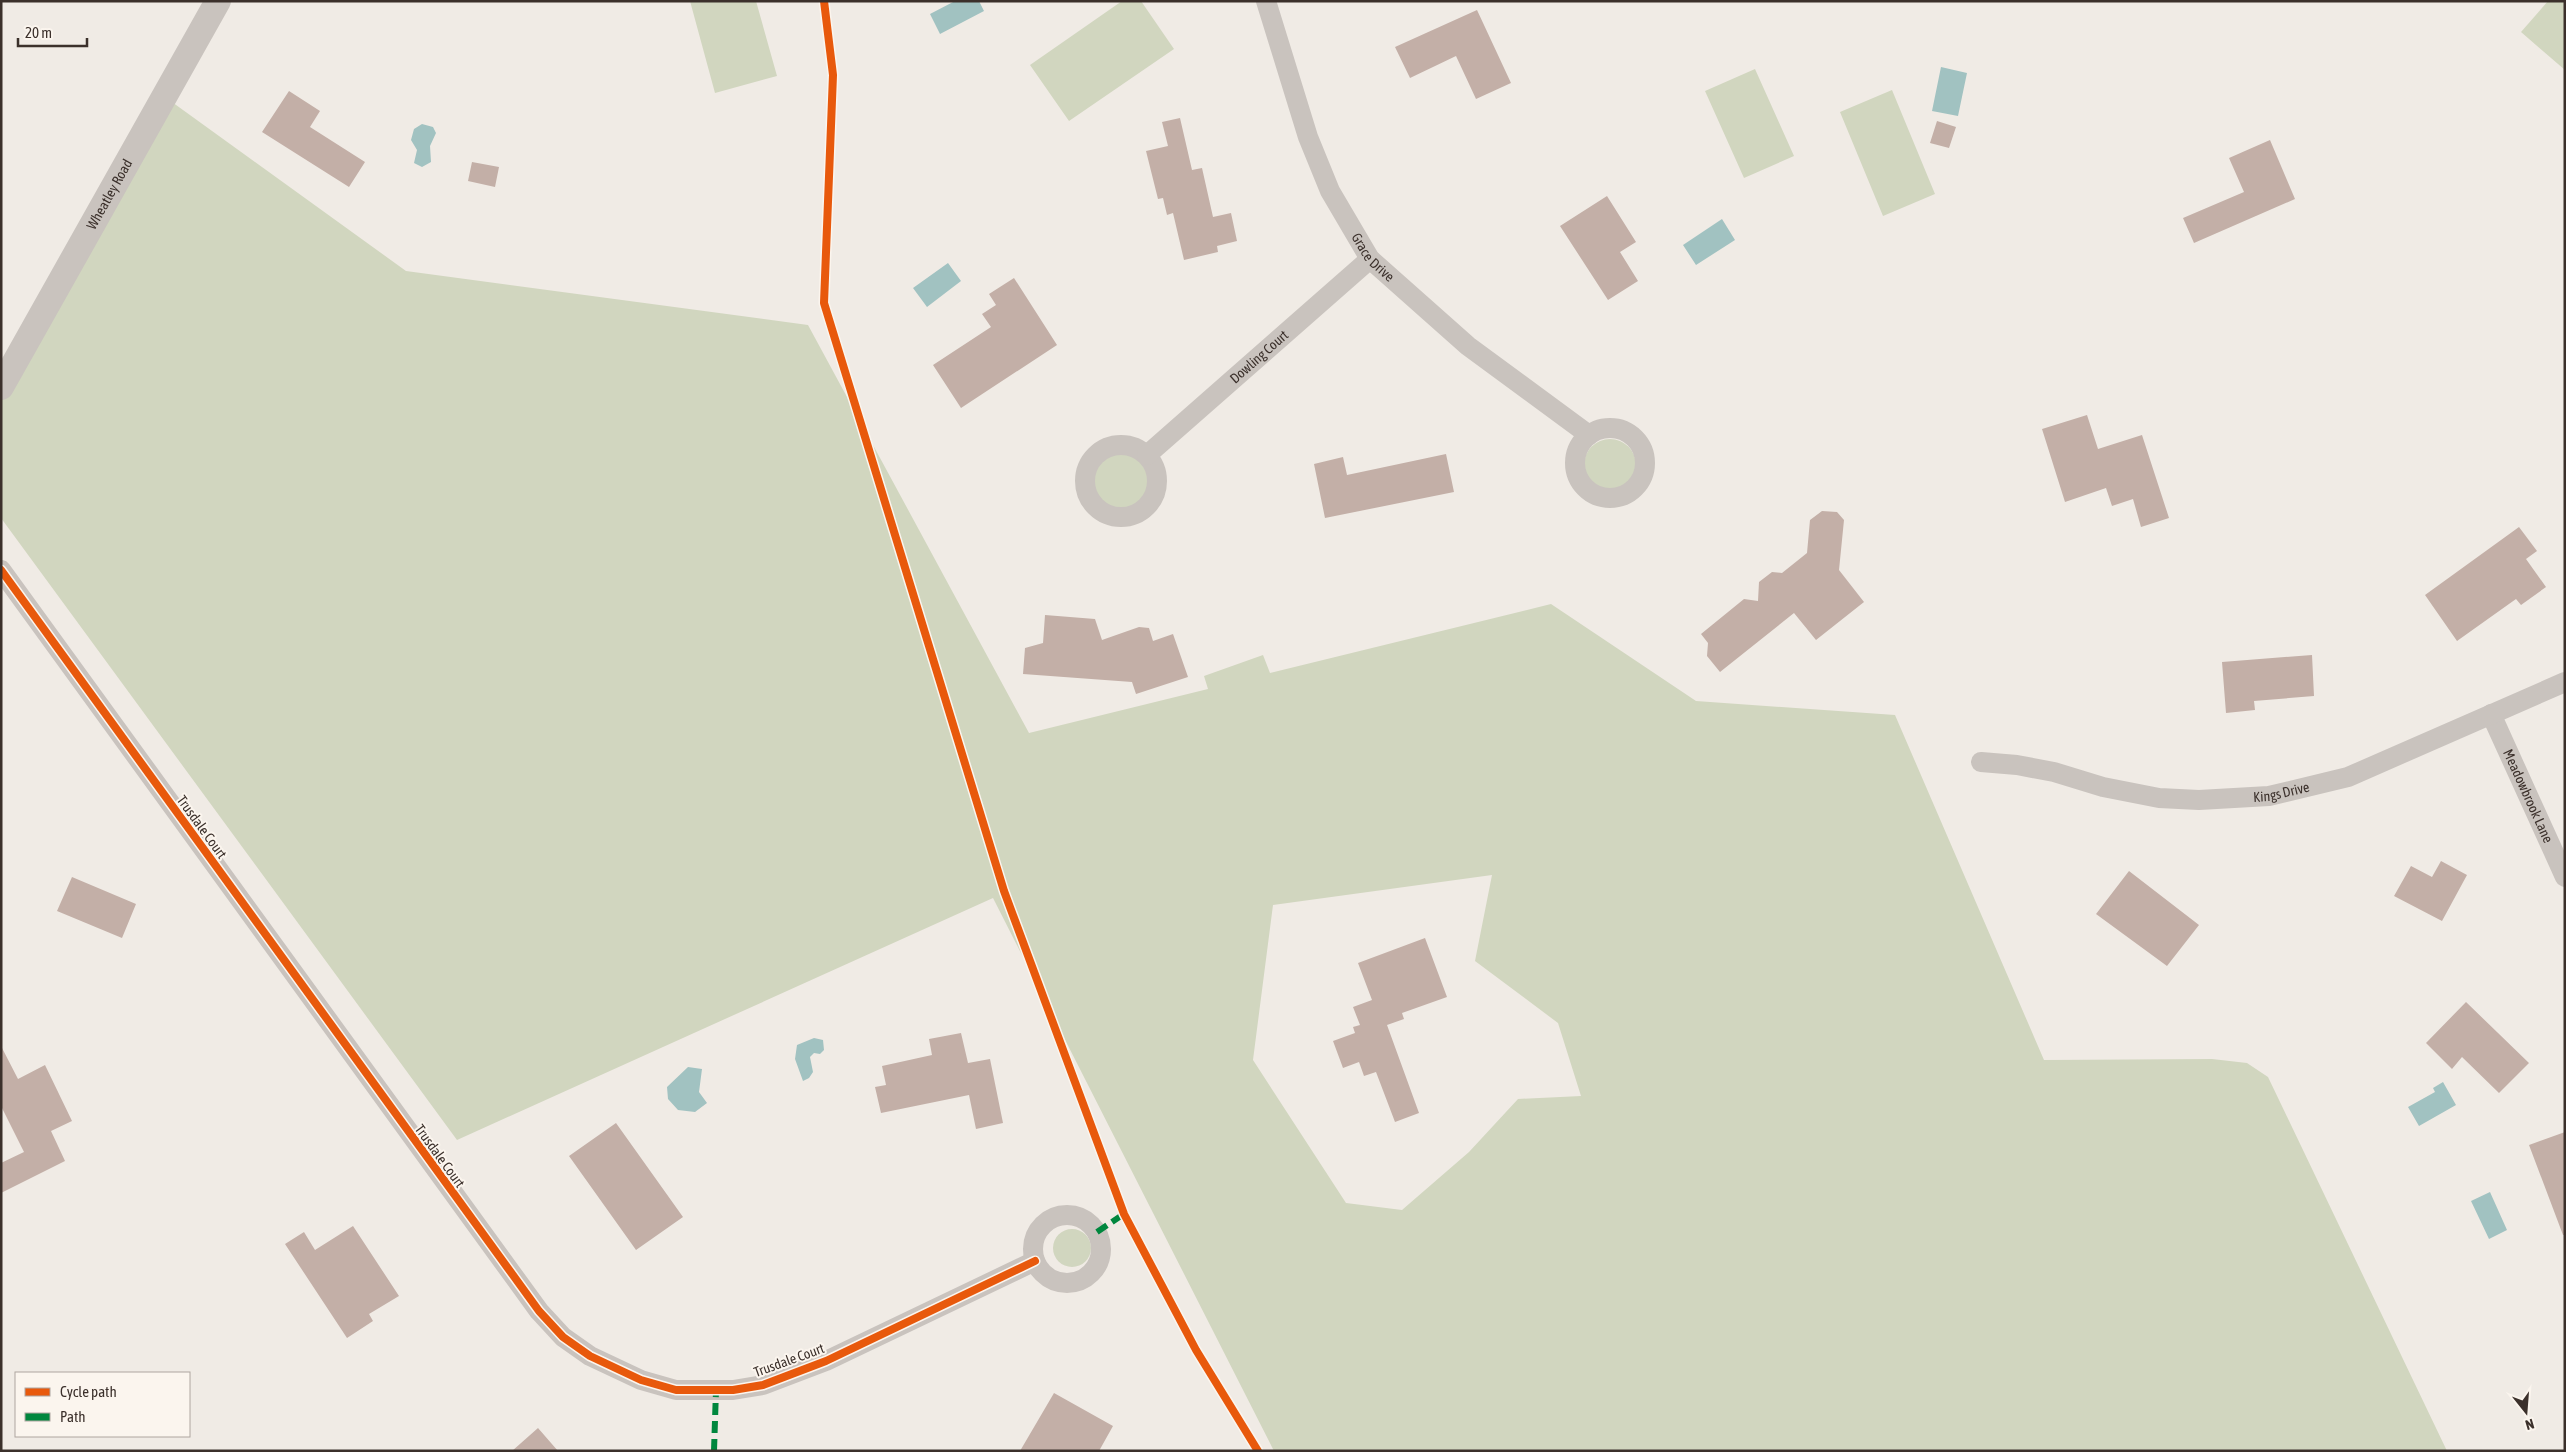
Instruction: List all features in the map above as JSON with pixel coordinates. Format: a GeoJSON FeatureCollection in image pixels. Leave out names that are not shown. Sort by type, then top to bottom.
{"type":"FeatureCollection","features":[{"type":"Feature","properties":{"kind":"street","name":"Wheatley Road"},"geometry":{"type":"LineString","coordinates":[[1,387],[218,1]]}},
{"type":"Feature","properties":{"kind":"street","name":"Grace Drive"},"geometry":{"type":"LineString","coordinates":[[1266,1],[1308,137],[1330,191],[1370,259],[1468,346],[1589,436]]}},
{"type":"Feature","properties":{"kind":"street","name":"Dowling Court"},"geometry":{"type":"LineString","coordinates":[[1146,454],[1370,259]]}},
{"type":"Feature","properties":{"kind":"street","name":"Trusdale Court"},"geometry":{"type":"LineString","coordinates":[[1,570],[539,1311],[563,1337],[590,1356],[641,1380],[676,1390],[733,1390],[762,1384],[826,1361],[1035,1262]]}},
{"type":"Feature","properties":{"kind":"street","name":"Kings Drive"},"geometry":{"type":"LineString","coordinates":[[1981,762],[2036,768],[2103,787],[2159,798],[2199,800],[2269,796],[2348,776],[2565,682]]}},
{"type":"Feature","properties":{"kind":"street","name":"Meadowbrook Lane"},"geometry":{"type":"LineString","coordinates":[[2492,714],[2565,878]]}},
{"type":"Feature","properties":{"kind":"green space"},"geometry":{"type":"Polygon","coordinates":[[[690,1],[756,1],[777,76],[715,93],[690,1]]]}},
{"type":"Feature","properties":{"kind":"green space"},"geometry":{"type":"Polygon","coordinates":[[[1122,1],[1141,1],[1174,49],[1069,121],[1030,65],[1122,1]]]}},
{"type":"Feature","properties":{"kind":"green space"},"geometry":{"type":"Polygon","coordinates":[[[2548,1],[2565,1],[2565,70],[2521,32],[2548,1]]]}},
{"type":"Feature","properties":{"kind":"green space"},"geometry":{"type":"Polygon","coordinates":[[[1755,69],[1794,156],[1744,178],[1705,91],[1755,69]]]}},
{"type":"Feature","properties":{"kind":"green space"},"geometry":{"type":"Polygon","coordinates":[[[1892,90],[1935,194],[1883,216],[1840,112],[1892,90]]]}},
{"type":"Feature","properties":{"kind":"green space"},"geometry":{"type":"Polygon","coordinates":[[[165,97],[406,271],[808,325],[1029,733],[1208,689],[1204,676],[1263,655],[1270,673],[1551,604],[1696,701],[1895,715],[2044,1060],[2212,1059],[2247,1063],[2268,1077],[2447,1451],[1274,1451],[993,898],[457,1140],[1,518],[1,387],[165,97]],[[1492,875],[1273,905],[1253,1060],[1346,1203],[1402,1210],[1469,1152],[1518,1099],[1581,1096],[1558,1023],[1475,961],[1492,875]]]}},
{"type":"Feature","properties":{"kind":"green space"},"geometry":{"type":"Polygon","coordinates":[[[1605,439],[1615,439],[1624,443],[1632,451],[1636,465],[1632,479],[1624,487],[1615,491],[1605,491],[1596,487],[1588,479],[1584,470],[1584,460],[1588,451],[1596,443],[1605,439]]]}},
{"type":"Feature","properties":{"kind":"green space"},"geometry":{"type":"Polygon","coordinates":[[[1115,451],[1127,451],[1142,459],[1150,474],[1150,486],[1142,501],[1127,509],[1115,509],[1100,501],[1092,486],[1092,474],[1100,459],[1115,451]]]}},
{"type":"Feature","properties":{"kind":"green space"},"geometry":{"type":"Polygon","coordinates":[[[1072,1229],[1085,1235],[1091,1248],[1085,1261],[1072,1267],[1059,1261],[1053,1248],[1059,1235],[1072,1229]]]}},
{"type":"Feature","properties":{"kind":"water"},"geometry":{"type":"Polygon","coordinates":[[[955,1],[979,1],[984,11],[940,34],[930,14],[955,1]]]}},
{"type":"Feature","properties":{"kind":"water"},"geometry":{"type":"Polygon","coordinates":[[[1941,67],[1967,73],[1958,116],[1932,111],[1941,67]]]}},
{"type":"Feature","properties":{"kind":"water"},"geometry":{"type":"Polygon","coordinates":[[[422,124],[433,127],[436,133],[430,146],[431,162],[422,167],[414,163],[417,150],[411,140],[414,129],[422,124]]]}},
{"type":"Feature","properties":{"kind":"water"},"geometry":{"type":"Polygon","coordinates":[[[1722,219],[1735,240],[1696,265],[1683,245],[1722,219]]]}},
{"type":"Feature","properties":{"kind":"water"},"geometry":{"type":"Polygon","coordinates":[[[948,263],[961,281],[927,307],[913,288],[948,263]]]}},
{"type":"Feature","properties":{"kind":"water"},"geometry":{"type":"Polygon","coordinates":[[[814,1038],[823,1040],[824,1050],[820,1054],[814,1053],[810,1057],[813,1072],[809,1078],[803,1081],[795,1059],[797,1045],[814,1038]]]}},
{"type":"Feature","properties":{"kind":"water"},"geometry":{"type":"Polygon","coordinates":[[[688,1067],[702,1069],[699,1092],[707,1103],[695,1112],[678,1110],[668,1099],[667,1087],[688,1067]]]}},
{"type":"Feature","properties":{"kind":"water"},"geometry":{"type":"Polygon","coordinates":[[[2443,1082],[2456,1105],[2419,1126],[2408,1107],[2435,1092],[2433,1088],[2443,1082]]]}},
{"type":"Feature","properties":{"kind":"water"},"geometry":{"type":"Polygon","coordinates":[[[2490,1192],[2507,1230],[2489,1239],[2471,1201],[2490,1192]]]}},
{"type":"Feature","properties":{"kind":"building"},"geometry":{"type":"Polygon","coordinates":[[[1477,10],[1511,83],[1476,99],[1456,56],[1410,78],[1395,47],[1477,10]]]}},
{"type":"Feature","properties":{"kind":"building"},"geometry":{"type":"Polygon","coordinates":[[[289,91],[320,111],[310,127],[365,162],[349,187],[262,132],[289,91]]]}},
{"type":"Feature","properties":{"kind":"building"},"geometry":{"type":"Polygon","coordinates":[[[1180,118],[1192,170],[1202,168],[1213,217],[1231,213],[1237,241],[1217,246],[1218,252],[1184,260],[1173,213],[1167,215],[1163,198],[1158,199],[1146,151],[1168,146],[1162,122],[1180,118]]]}},
{"type":"Feature","properties":{"kind":"building"},"geometry":{"type":"Polygon","coordinates":[[[1937,121],[1956,127],[1949,148],[1930,143],[1937,121]]]}},
{"type":"Feature","properties":{"kind":"building"},"geometry":{"type":"Polygon","coordinates":[[[2270,140],[2295,199],[2194,243],[2183,218],[2244,192],[2229,158],[2270,140]]]}},
{"type":"Feature","properties":{"kind":"building"},"geometry":{"type":"Polygon","coordinates":[[[472,162],[499,167],[495,187],[468,181],[472,162]]]}},
{"type":"Feature","properties":{"kind":"building"},"geometry":{"type":"Polygon","coordinates":[[[1607,196],[1636,242],[1620,252],[1638,281],[1608,300],[1560,226],[1607,196]]]}},
{"type":"Feature","properties":{"kind":"building"},"geometry":{"type":"Polygon","coordinates":[[[1014,278],[1057,345],[961,408],[933,365],[991,327],[982,314],[996,305],[989,294],[1014,278]]]}},
{"type":"Feature","properties":{"kind":"building"},"geometry":{"type":"Polygon","coordinates":[[[2087,415],[2098,449],[2142,435],[2169,518],[2141,527],[2133,499],[2112,506],[2106,488],[2065,502],[2042,429],[2087,415]]]}},
{"type":"Feature","properties":{"kind":"building"},"geometry":{"type":"Polygon","coordinates":[[[1446,454],[1454,492],[1325,518],[1314,464],[1343,457],[1347,475],[1446,454]]]}},
{"type":"Feature","properties":{"kind":"building"},"geometry":{"type":"Polygon","coordinates":[[[1822,511],[1837,512],[1844,520],[1839,570],[1864,602],[1816,640],[1794,613],[1720,672],[1707,656],[1708,643],[1701,634],[1744,599],[1758,601],[1759,582],[1772,572],[1782,573],[1807,553],[1810,520],[1822,511]]]}},
{"type":"Feature","properties":{"kind":"building"},"geometry":{"type":"Polygon","coordinates":[[[2519,527],[2537,551],[2526,559],[2546,587],[2521,605],[2516,599],[2457,641],[2425,595],[2519,527]]]}},
{"type":"Feature","properties":{"kind":"building"},"geometry":{"type":"Polygon","coordinates":[[[1045,615],[1095,619],[1102,640],[1139,627],[1149,628],[1153,641],[1173,634],[1188,677],[1136,694],[1132,682],[1023,674],[1025,648],[1043,643],[1045,615]]]}},
{"type":"Feature","properties":{"kind":"building"},"geometry":{"type":"Polygon","coordinates":[[[2312,655],[2314,696],[2254,701],[2255,710],[2226,713],[2222,662],[2312,655]]]}},
{"type":"Feature","properties":{"kind":"building"},"geometry":{"type":"Polygon","coordinates":[[[2441,861],[2467,875],[2442,921],[2394,896],[2411,866],[2432,877],[2441,861]]]}},
{"type":"Feature","properties":{"kind":"building"},"geometry":{"type":"Polygon","coordinates":[[[2129,871],[2199,925],[2167,966],[2096,914],[2129,871]]]}},
{"type":"Feature","properties":{"kind":"building"},"geometry":{"type":"Polygon","coordinates":[[[72,877],[136,904],[122,938],[57,911],[72,877]]]}},
{"type":"Feature","properties":{"kind":"building"},"geometry":{"type":"Polygon","coordinates":[[[1425,938],[1447,997],[1402,1013],[1404,1019],[1387,1025],[1419,1113],[1395,1122],[1376,1072],[1364,1076],[1359,1062],[1343,1068],[1333,1041],[1355,1033],[1353,1027],[1360,1025],[1353,1007],[1372,1000],[1358,963],[1425,938]]]}},
{"type":"Feature","properties":{"kind":"building"},"geometry":{"type":"Polygon","coordinates":[[[2466,1002],[2529,1063],[2499,1093],[2462,1057],[2452,1069],[2426,1043],[2466,1002]]]}},
{"type":"Feature","properties":{"kind":"building"},"geometry":{"type":"Polygon","coordinates":[[[961,1033],[968,1063],[990,1059],[1003,1123],[976,1129],[969,1095],[881,1113],[875,1087],[886,1085],[882,1066],[932,1055],[929,1039],[961,1033]]]}},
{"type":"Feature","properties":{"kind":"building"},"geometry":{"type":"Polygon","coordinates":[[[1,1046],[18,1079],[45,1065],[72,1121],[51,1131],[65,1161],[1,1193],[1,1163],[24,1152],[1,1106],[1,1046]]]}},
{"type":"Feature","properties":{"kind":"building"},"geometry":{"type":"Polygon","coordinates":[[[616,1123],[683,1217],[636,1250],[569,1156],[616,1123]]]}},
{"type":"Feature","properties":{"kind":"building"},"geometry":{"type":"Polygon","coordinates":[[[2565,1132],[2565,1235],[2563,1235],[2529,1145],[2565,1132]]]}},
{"type":"Feature","properties":{"kind":"building"},"geometry":{"type":"Polygon","coordinates":[[[353,1226],[399,1296],[369,1314],[373,1321],[347,1338],[285,1244],[304,1232],[315,1250],[353,1226]]]}},
{"type":"Feature","properties":{"kind":"building"},"geometry":{"type":"Polygon","coordinates":[[[1054,1393],[1113,1426],[1099,1451],[1020,1451],[1054,1393]]]}},
{"type":"Feature","properties":{"kind":"building"},"geometry":{"type":"Polygon","coordinates":[[[538,1428],[558,1451],[512,1451],[538,1428]]]}},
{"type":"Feature","properties":{"kind":"marked path"},"geometry":{"type":"LineString","coordinates":[[1097,1232],[1124,1214]]}},
{"type":"Feature","properties":{"kind":"marked path"},"geometry":{"type":"LineString","coordinates":[[714,1451],[716,1390]]}},
{"type":"Feature","properties":{"kind":"cycle path"},"geometry":{"type":"LineString","coordinates":[[824,1],[833,75],[824,303],[1004,891],[1124,1214],[1196,1350],[1258,1451]]}},
{"type":"Feature","properties":{"kind":"cycle path"},"geometry":{"type":"LineString","coordinates":[[1,570],[539,1311],[563,1337],[590,1356],[641,1380],[676,1390],[733,1390],[763,1385],[826,1361],[1035,1261]]}}]}
